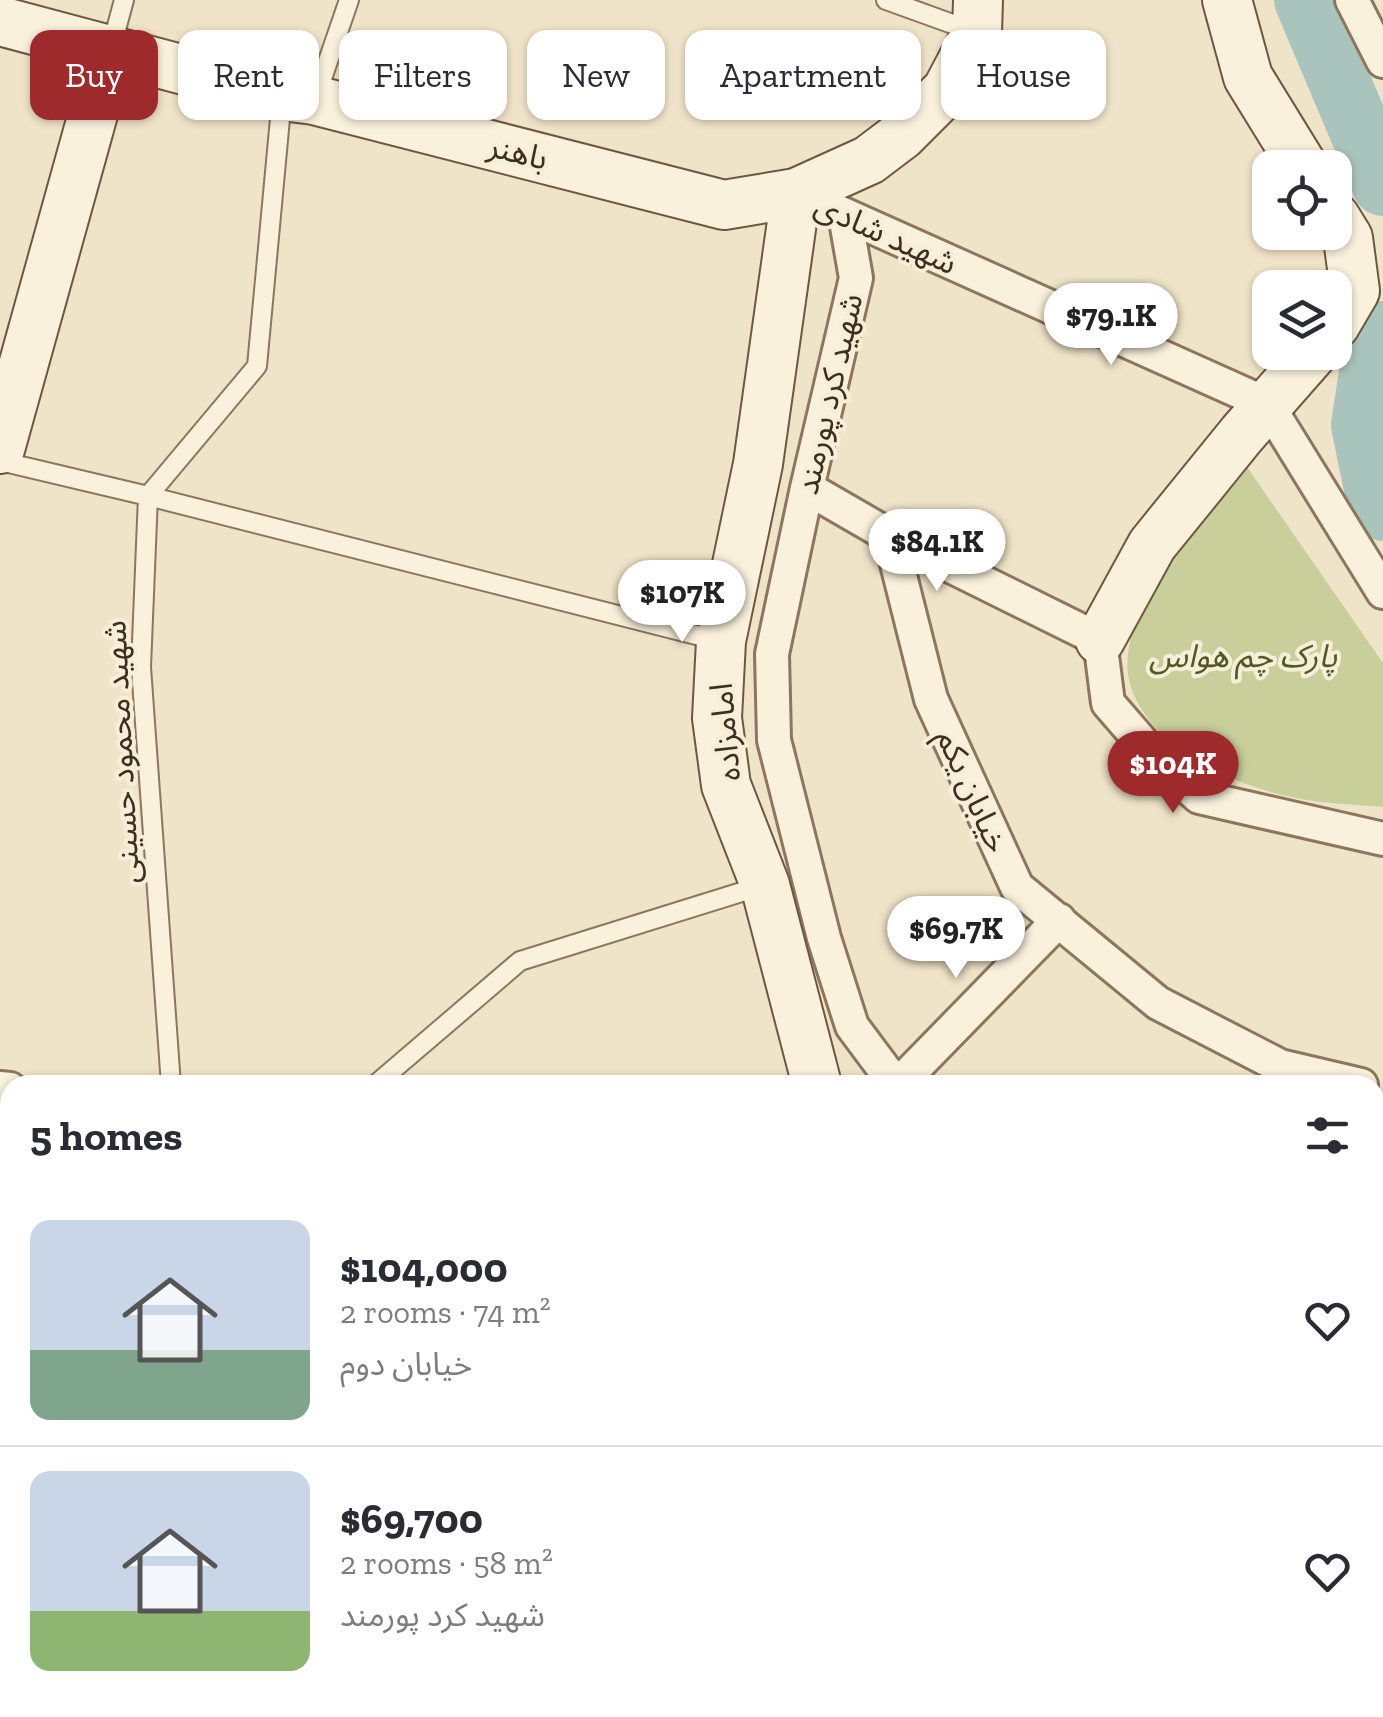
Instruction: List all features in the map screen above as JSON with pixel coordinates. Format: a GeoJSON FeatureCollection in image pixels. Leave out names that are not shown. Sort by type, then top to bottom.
{"type":"FeatureCollection","features":[{"type":"Feature","properties":{"kind":"street"},"geometry":{"type":"LineString","coordinates":[[1227,0],[1248,77],[1293,150]]}},
{"type":"Feature","properties":{"kind":"street"},"geometry":{"type":"LineString","coordinates":[[1352,0],[1383,62]]}},
{"type":"Feature","properties":{"kind":"street","name":"باهنر"},"geometry":{"type":"LineString","coordinates":[[319,103],[724,205],[796,193],[869,160],[902,136],[947,90],[978,16]]}},
{"type":"Feature","properties":{"kind":"street","name":"باهنر"},"geometry":{"type":"LineString","coordinates":[[0,20],[37,30]]}},
{"type":"Feature","properties":{"kind":"street"},"geometry":{"type":"LineString","coordinates":[[0,449],[91,120]]}},
{"type":"Feature","properties":{"kind":"street","name":"شهید شادی"},"geometry":{"type":"LineString","coordinates":[[796,193],[1267,404]]}},
{"type":"Feature","properties":{"kind":"street","name":"امامزاده"},"geometry":{"type":"LineString","coordinates":[[796,193],[758,464],[721,642],[717,718],[726,785],[765,885],[814,1075]]}},
{"type":"Feature","properties":{"kind":"street","name":"شهید کرد پورمند"},"geometry":{"type":"LineString","coordinates":[[845,215],[856,278],[772,654],[774,740],[824,938],[852,1026],[889,1075]]}},
{"type":"Feature","properties":{"kind":"street"},"geometry":{"type":"LineString","coordinates":[[1350,250],[1356,291],[1352,298]]}},
{"type":"Feature","properties":{"kind":"street"},"geometry":{"type":"LineString","coordinates":[[1298,370],[1152,546],[1100,640],[1108,703],[1153,755],[1199,797],[1383,839]]}},
{"type":"Feature","properties":{"kind":"street"},"geometry":{"type":"LineString","coordinates":[[1267,404],[1383,592]]}},
{"type":"Feature","properties":{"kind":"street"},"geometry":{"type":"LineString","coordinates":[[807,488],[890,536],[1100,640]]}},
{"type":"Feature","properties":{"kind":"street","name":"خیابان یکم"},"geometry":{"type":"LineString","coordinates":[[890,536],[932,699],[1017,887],[1158,1003],[1280,1066],[1318,1075]]}},
{"type":"Feature","properties":{"kind":"street"},"geometry":{"type":"LineString","coordinates":[[907,1075],[1059,920]]}},
{"type":"Feature","properties":{"kind":"lane"},"geometry":{"type":"LineString","coordinates":[[116,30],[124,0]]}},
{"type":"Feature","properties":{"kind":"lane"},"geometry":{"type":"LineString","coordinates":[[319,58],[349,0]]}},
{"type":"Feature","properties":{"kind":"lane"},"geometry":{"type":"LineString","coordinates":[[886,0],[978,16]]}},
{"type":"Feature","properties":{"kind":"lane"},"geometry":{"type":"LineString","coordinates":[[148,496],[257,366],[295,120]]}},
{"type":"Feature","properties":{"kind":"lane"},"geometry":{"type":"LineString","coordinates":[[0,462],[721,642]]}},
{"type":"Feature","properties":{"kind":"lane","name":"شهید محمود حسینی"},"geometry":{"type":"LineString","coordinates":[[148,496],[141,666],[171,1075]]}},
{"type":"Feature","properties":{"kind":"lane"},"geometry":{"type":"LineString","coordinates":[[387,1075],[520,961],[765,885]]}},
{"type":"Feature","properties":{"kind":"green space","name":"پارک چم هواس"},"geometry":{"type":"Polygon","coordinates":[[[1247,467],[1383,663],[1383,807],[1302,799],[1267,791],[1216,771],[1168,740],[1135,698],[1128,674],[1128,651],[1148,589],[1185,535],[1247,467]]]}},
{"type":"Feature","properties":{"kind":"waterway"},"geometry":{"type":"LineString","coordinates":[[1305,0],[1383,185]]}},
{"type":"Feature","properties":{"kind":"waterway"},"geometry":{"type":"LineString","coordinates":[[1383,332],[1373,353],[1362,425],[1378,503],[1383,510]]}}]}
